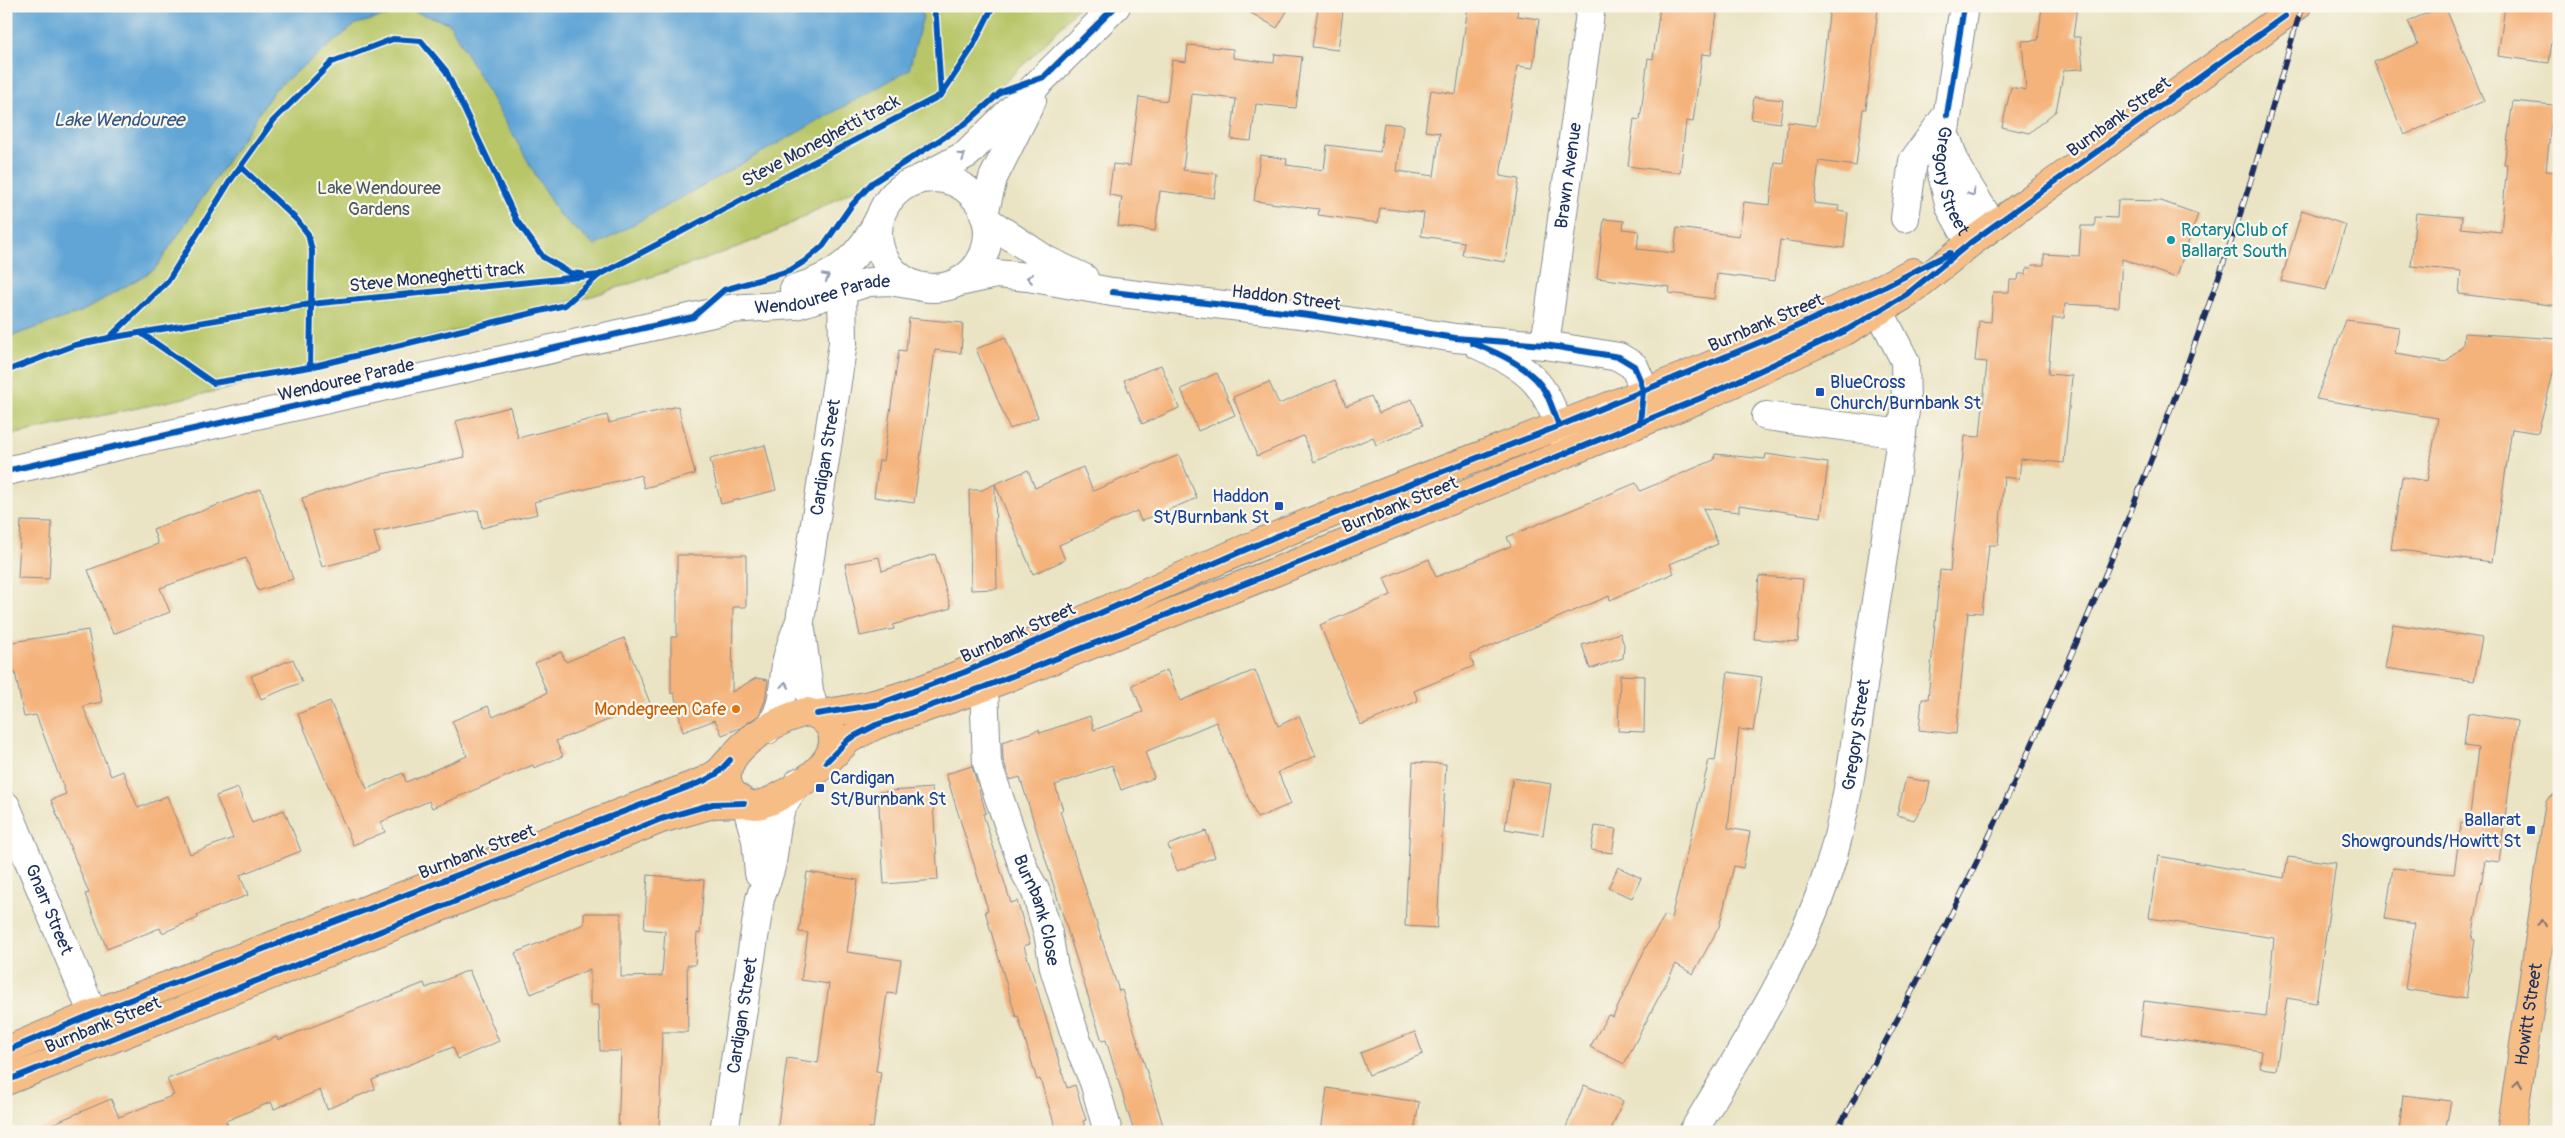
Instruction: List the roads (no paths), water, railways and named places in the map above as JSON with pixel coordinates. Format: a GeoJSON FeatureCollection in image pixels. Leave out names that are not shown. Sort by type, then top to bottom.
{"type":"FeatureCollection","features":[{"type":"Feature","properties":{"kind":"main road","name":"Burnbank Street"},"geometry":{"type":"LineString","coordinates":[[6,1081],[652,822],[713,804],[745,803],[758,805],[769,802],[826,762],[849,739],[866,730],[984,687],[1290,566],[1640,423],[1764,370],[1880,312],[1921,284],[1970,243],[2297,6]]}},
{"type":"Feature","properties":{"kind":"main road","name":"Burnbank Street"},"geometry":{"type":"LineString","coordinates":[[6,1051],[93,1014],[704,781],[718,773],[742,745],[796,714],[806,712],[816,714],[838,712],[879,704],[924,688],[1277,536],[1559,426],[1782,333],[1886,286],[1970,243]]}},
{"type":"Feature","properties":{"kind":"main road"},"geometry":{"type":"LineString","coordinates":[[816,714],[828,721],[832,731],[833,745],[826,762]]}},
{"type":"Feature","properties":{"kind":"main road"},"geometry":{"type":"LineString","coordinates":[[730,760],[727,770],[727,783],[732,793],[745,803]]}},
{"type":"Feature","properties":{"kind":"main road","name":"Howitt Street"},"geometry":{"type":"LineString","coordinates":[[2511,1132],[2559,808]]}},
{"type":"Feature","properties":{"kind":"street"},"geometry":{"type":"LineString","coordinates":[[919,179],[935,177],[951,180],[965,188],[977,199],[985,217],[988,238],[983,255],[973,270],[958,282],[944,287],[928,288],[913,285],[896,274],[883,258],[878,238],[880,217],[888,200],[902,187],[967,154],[1116,6]]}},
{"type":"Feature","properties":{"kind":"street","name":"Brawn Avenue"},"geometry":{"type":"LineString","coordinates":[[1545,345],[1591,6]]}},
{"type":"Feature","properties":{"kind":"street","name":"Gregory Street"},"geometry":{"type":"LineString","coordinates":[[1964,6],[1941,162],[1944,188],[1950,207],[1970,243]]}},
{"type":"Feature","properties":{"kind":"street"},"geometry":{"type":"LineString","coordinates":[[985,217],[993,178],[1044,77]]}},
{"type":"Feature","properties":{"kind":"street"},"geometry":{"type":"LineString","coordinates":[[1905,218],[1913,161],[1947,115]]}},
{"type":"Feature","properties":{"kind":"street","name":"Gregory Street"},"geometry":{"type":"LineString","coordinates":[[1947,115],[1948,141],[1957,168],[1994,226]]}},
{"type":"Feature","properties":{"kind":"street","name":"Wendouree Parade"},"geometry":{"type":"LineString","coordinates":[[6,471],[730,309],[759,298],[805,286],[829,276],[849,262],[864,246],[880,217]]}},
{"type":"Feature","properties":{"kind":"street","name":"Haddon Street"},"geometry":{"type":"LineString","coordinates":[[985,217],[1046,260],[1112,292]]}},
{"type":"Feature","properties":{"kind":"street","name":"Haddon Street"},"geometry":{"type":"LineString","coordinates":[[958,282],[996,274],[1112,292],[1309,315],[1455,338],[1545,345],[1623,358],[1634,366],[1643,391],[1640,423]]}},
{"type":"Feature","properties":{"kind":"street","name":"Wendouree Parade"},"geometry":{"type":"LineString","coordinates":[[730,309],[796,305],[874,282],[913,285]]}},
{"type":"Feature","properties":{"kind":"street","name":"Cardigan Street"},"geometry":{"type":"LineString","coordinates":[[767,730],[778,714],[788,657],[800,622],[843,343],[842,291]]}},
{"type":"Feature","properties":{"kind":"street","name":"Gregory Street"},"geometry":{"type":"LineString","coordinates":[[1693,1132],[1785,970],[1806,928],[1828,872],[1838,838],[1851,766],[1902,434],[1907,385],[1905,361],[1880,312]]}},
{"type":"Feature","properties":{"kind":"street","name":"Haddon Street"},"geometry":{"type":"LineString","coordinates":[[1455,338],[1494,353],[1535,379],[1546,393],[1569,452]]}},
{"type":"Feature","properties":{"kind":"street"},"geometry":{"type":"LineString","coordinates":[[1766,416],[1902,434]]}},
{"type":"Feature","properties":{"kind":"street","name":"Cardigan Street"},"geometry":{"type":"LineString","coordinates":[[800,622],[809,691],[816,714]]}},
{"type":"Feature","properties":{"kind":"street","name":"Burnbank Close"},"geometry":{"type":"LineString","coordinates":[[984,687],[987,763],[1025,872],[1036,892],[1048,933],[1054,968],[1077,1041],[1094,1082],[1108,1132]]}},
{"type":"Feature","properties":{"kind":"street","name":"Cardigan Street"},"geometry":{"type":"LineString","coordinates":[[724,1132],[760,899],[772,863],[776,819],[781,807],[799,782]]}},
{"type":"Feature","properties":{"kind":"street","name":"Cardigan Street"},"geometry":{"type":"LineString","coordinates":[[745,803],[758,850],[760,899]]}},
{"type":"Feature","properties":{"kind":"street","name":"Gnarr Street"},"geometry":{"type":"LineString","coordinates":[[6,806],[93,1014]]}},
{"type":"Feature","properties":{"kind":"water","name":"Lake Wendouree"},"geometry":{"type":"Polygon","coordinates":[[[6,6],[919,6],[923,16],[909,70],[595,246],[558,214],[449,23],[409,10],[356,24],[275,89],[155,269],[81,312],[6,338],[6,6]]]}},
{"type":"Feature","properties":{"kind":"railway"},"geometry":{"type":"LineString","coordinates":[[1836,1132],[1952,913],[2056,690],[2104,577],[2194,347],[2235,230],[2302,6]]}},
{"type":"Feature","properties":{"kind":"place","name":"Rotary Club of Ballarat South"},"geometry":{"type":"Point","coordinates":[2171,240]}},
{"type":"Feature","properties":{"kind":"place","name":"BlueCross Church/Burnbank St"},"geometry":{"type":"Point","coordinates":[1820,392]}},
{"type":"Feature","properties":{"kind":"place","name":"Haddon St/Burnbank St"},"geometry":{"type":"Point","coordinates":[1279,506]}},
{"type":"Feature","properties":{"kind":"place","name":"Mondegreen Cafe"},"geometry":{"type":"Point","coordinates":[736,709]}},
{"type":"Feature","properties":{"kind":"place","name":"Cardigan St/Burnbank St"},"geometry":{"type":"Point","coordinates":[820,788]}},
{"type":"Feature","properties":{"kind":"place","name":"Ballarat Showgrounds/Howitt St"},"geometry":{"type":"Point","coordinates":[2531,830]}},
{"type":"Feature","properties":{"kind":"park label","name":"Lake Wendouree Gardens"},"geometry":{"type":"Point","coordinates":[379,198]}}]}
